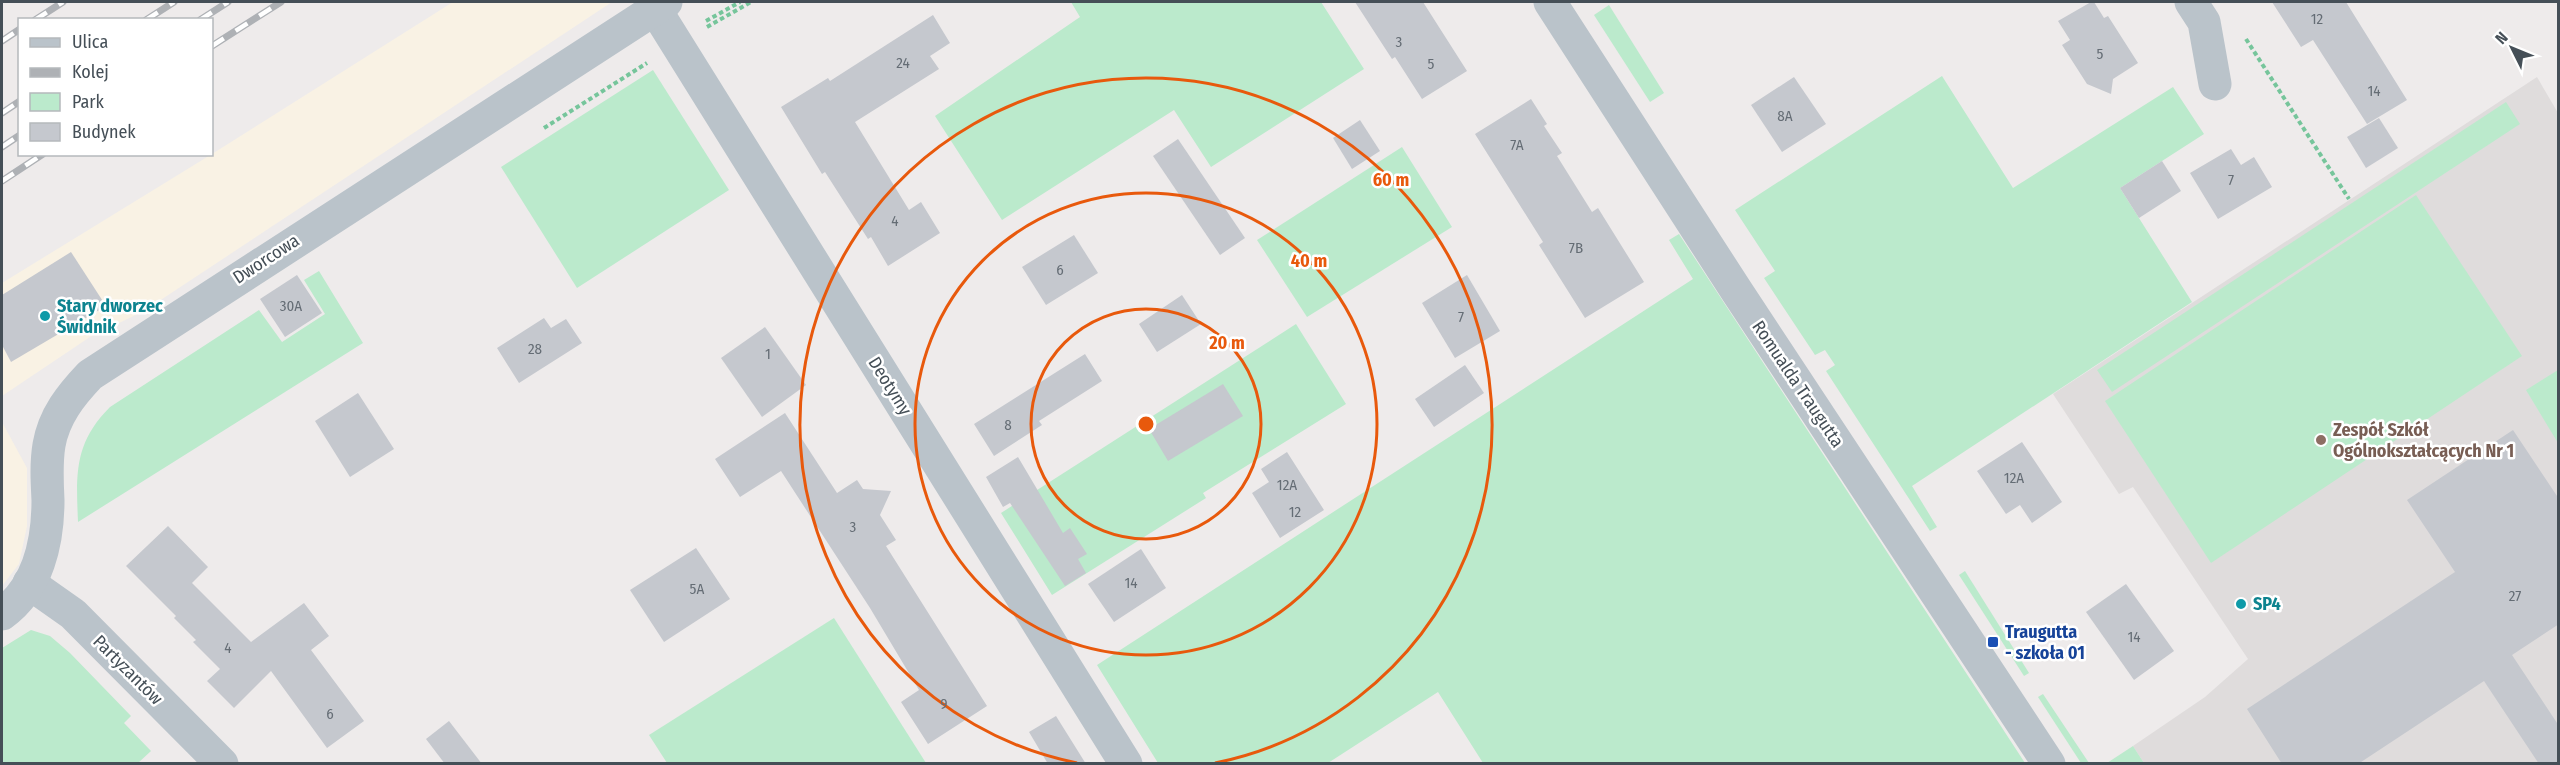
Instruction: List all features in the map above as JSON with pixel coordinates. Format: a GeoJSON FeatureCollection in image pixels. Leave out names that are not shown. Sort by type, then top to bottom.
{"type":"FeatureCollection","features":[{"type":"Feature","properties":{"kind":"street","name":"Romualda Traugutta"},"geometry":{"type":"LineString","coordinates":[[1550,2],[1742,300],[2049,764]]}},
{"type":"Feature","properties":{"kind":"street"},"geometry":{"type":"LineString","coordinates":[[2191,2],[2204,22],[2215,84]]}},
{"type":"Feature","properties":{"kind":"street","name":"Deotymy"},"geometry":{"type":"LineString","coordinates":[[661,5],[677,44],[1126,764]]}},
{"type":"Feature","properties":{"kind":"street","name":"Dworcowa"},"geometry":{"type":"LineString","coordinates":[[2,614],[20,597],[38,567],[46,533],[49,444],[63,407],[90,375],[661,5]]}},
{"type":"Feature","properties":{"kind":"street","name":"Partyzantów"},"geometry":{"type":"LineString","coordinates":[[29,583],[73,614],[222,764]]}},
{"type":"Feature","properties":{"kind":"path"},"geometry":{"type":"LineString","coordinates":[[536,134],[677,44],[751,2]]}},
{"type":"Feature","properties":{"kind":"path"},"geometry":{"type":"LineString","coordinates":[[2239,30],[2349,199]]}},
{"type":"Feature","properties":{"kind":"shaded area"},"geometry":{"type":"Polygon","coordinates":[[[453,2],[612,2],[144,311],[90,337],[2,396],[2,283],[209,156],[213,156],[213,153],[453,2]]]}},
{"type":"Feature","properties":{"kind":"shaded area","name":"Zespół Szkół Ogólnokształcących Nr 1"},"geometry":{"type":"Polygon","coordinates":[[[2537,77],[2558,113],[2558,763],[2144,763],[2133,746],[2205,697],[2248,659],[2133,487],[2119,494],[2053,394],[2537,77]]]}},
{"type":"Feature","properties":{"kind":"shaded area"},"geometry":{"type":"Polygon","coordinates":[[[2,422],[27,468],[27,526],[19,564],[2,586],[2,422]]]}},
{"type":"Feature","properties":{"kind":"green space"},"geometry":{"type":"Polygon","coordinates":[[[1071,2],[1321,2],[1364,69],[1211,167],[1174,110],[1002,220],[935,116],[1080,17],[1071,2]]]}},
{"type":"Feature","properties":{"kind":"green space"},"geometry":{"type":"Polygon","coordinates":[[[1609,5],[1664,93],[1650,102],[1594,15],[1609,5]]]}},
{"type":"Feature","properties":{"kind":"green space"},"geometry":{"type":"Polygon","coordinates":[[[653,70],[729,190],[577,288],[501,167],[653,70]]]}},
{"type":"Feature","properties":{"kind":"green space"},"geometry":{"type":"Polygon","coordinates":[[[1942,76],[2013,188],[2173,87],[2204,134],[2120,188],[2192,302],[1912,486],[1937,527],[1930,531],[1826,371],[1835,365],[1825,350],[1815,355],[1764,278],[1775,271],[1735,210],[1942,76]]]}},
{"type":"Feature","properties":{"kind":"green space"},"geometry":{"type":"Polygon","coordinates":[[[2506,102],[2520,124],[2112,392],[2097,370],[2506,102]]]}},
{"type":"Feature","properties":{"kind":"green space"},"geometry":{"type":"Polygon","coordinates":[[[1402,147],[1452,227],[1307,317],[1257,240],[1402,147]]]}},
{"type":"Feature","properties":{"kind":"green space"},"geometry":{"type":"Polygon","coordinates":[[[2416,195],[2522,356],[2211,563],[2105,401],[2416,195]]]}},
{"type":"Feature","properties":{"kind":"green space"},"geometry":{"type":"Polygon","coordinates":[[[1679,234],[2025,763],[1483,763],[1438,692],[1328,763],[1158,763],[1097,665],[1693,279],[1669,240],[1679,234]]]}},
{"type":"Feature","properties":{"kind":"green space"},"geometry":{"type":"Polygon","coordinates":[[[319,271],[363,343],[78,522],[77,489],[80,460],[90,433],[110,407],[259,310],[282,342],[325,314],[304,280],[319,271]]]}},
{"type":"Feature","properties":{"kind":"green space"},"geometry":{"type":"Polygon","coordinates":[[[1296,324],[1346,404],[1203,493],[1206,498],[1052,595],[1001,513],[1296,324]]]}},
{"type":"Feature","properties":{"kind":"green space"},"geometry":{"type":"Polygon","coordinates":[[[2558,370],[2558,443],[2526,390],[2558,370]]]}},
{"type":"Feature","properties":{"kind":"green space"},"geometry":{"type":"Polygon","coordinates":[[[1965,571],[2029,673],[2024,676],[1959,575],[1965,571]]]}},
{"type":"Feature","properties":{"kind":"green space"},"geometry":{"type":"Polygon","coordinates":[[[834,618],[926,763],[667,763],[649,735],[834,618]]]}},
{"type":"Feature","properties":{"kind":"green space"},"geometry":{"type":"Polygon","coordinates":[[[31,630],[50,636],[70,653],[131,716],[124,723],[151,751],[138,763],[2,763],[2,648],[31,630]]]}},
{"type":"Feature","properties":{"kind":"green space"},"geometry":{"type":"Polygon","coordinates":[[[2043,694],[2089,763],[2081,763],[2038,697],[2043,694]]]}},
{"type":"Feature","properties":{"kind":"green space"},"geometry":{"type":"Polygon","coordinates":[[[2133,746],[2144,763],[2107,763],[2133,746]]]}},
{"type":"Feature","properties":{"kind":"building"},"geometry":{"type":"Polygon","coordinates":[[[1355,2],[1423,2],[1467,71],[1422,99],[1395,57],[1392,59],[1355,2]]]}},
{"type":"Feature","properties":{"kind":"building"},"geometry":{"type":"Polygon","coordinates":[[[2094,2],[2104,18],[2108,16],[2138,63],[2113,79],[2111,94],[2087,84],[2062,45],[2070,40],[2058,21],[2094,2]]]}},
{"type":"Feature","properties":{"kind":"building"},"geometry":{"type":"Polygon","coordinates":[[[2272,2],[2346,2],[2407,100],[2367,124],[2313,40],[2301,47],[2272,2]]]}},
{"type":"Feature","properties":{"kind":"building"},"geometry":{"type":"Polygon","coordinates":[[[933,15],[950,43],[930,56],[939,69],[855,122],[909,210],[921,202],[940,233],[888,266],[871,237],[868,239],[825,172],[822,174],[781,107],[828,78],[830,81],[933,15]]]}},
{"type":"Feature","properties":{"kind":"building"},"geometry":{"type":"Polygon","coordinates":[[[1794,77],[1826,124],[1782,152],[1751,105],[1794,77]]]}},
{"type":"Feature","properties":{"kind":"building"},"geometry":{"type":"Polygon","coordinates":[[[1531,99],[1547,124],[1544,126],[1562,153],[1557,156],[1592,212],[1598,208],[1644,282],[1585,318],[1539,245],[1543,242],[1475,134],[1531,99]]]}},
{"type":"Feature","properties":{"kind":"building"},"geometry":{"type":"Polygon","coordinates":[[[2379,118],[2398,148],[2366,168],[2347,137],[2379,118]]]}},
{"type":"Feature","properties":{"kind":"building"},"geometry":{"type":"Polygon","coordinates":[[[1360,120],[1380,151],[1352,169],[1333,138],[1360,120]]]}},
{"type":"Feature","properties":{"kind":"building"},"geometry":{"type":"Polygon","coordinates":[[[1178,139],[1245,238],[1220,255],[1153,156],[1178,139]]]}},
{"type":"Feature","properties":{"kind":"building"},"geometry":{"type":"Polygon","coordinates":[[[2231,149],[2241,165],[2254,157],[2272,187],[2218,219],[2190,173],[2231,149]]]}},
{"type":"Feature","properties":{"kind":"building"},"geometry":{"type":"Polygon","coordinates":[[[2162,161],[2181,191],[2139,218],[2120,188],[2162,161]]]}},
{"type":"Feature","properties":{"kind":"building"},"geometry":{"type":"Polygon","coordinates":[[[1074,235],[1098,273],[1046,305],[1022,267],[1074,235]]]}},
{"type":"Feature","properties":{"kind":"building","name":"Stary dworzec Świdnik"},"geometry":{"type":"Polygon","coordinates":[[[71,252],[106,306],[11,362],[2,345],[2,295],[71,252]]]}},
{"type":"Feature","properties":{"kind":"building"},"geometry":{"type":"Polygon","coordinates":[[[297,275],[322,313],[285,337],[260,299],[297,275]]]}},
{"type":"Feature","properties":{"kind":"building"},"geometry":{"type":"Polygon","coordinates":[[[1467,275],[1500,331],[1455,358],[1422,303],[1467,275]]]}},
{"type":"Feature","properties":{"kind":"building"},"geometry":{"type":"Polygon","coordinates":[[[1182,295],[1201,324],[1157,352],[1139,324],[1182,295]]]}},
{"type":"Feature","properties":{"kind":"building"},"geometry":{"type":"Polygon","coordinates":[[[544,318],[551,328],[566,319],[582,343],[519,383],[497,348],[544,318]]]}},
{"type":"Feature","properties":{"kind":"building"},"geometry":{"type":"Polygon","coordinates":[[[765,327],[806,385],[762,417],[721,358],[765,327]]]}},
{"type":"Feature","properties":{"kind":"building"},"geometry":{"type":"Polygon","coordinates":[[[1085,354],[1102,381],[1039,421],[1042,425],[994,456],[974,424],[1085,354]]]}},
{"type":"Feature","properties":{"kind":"building"},"geometry":{"type":"Polygon","coordinates":[[[1465,365],[1484,393],[1434,427],[1415,399],[1465,365]]]}},
{"type":"Feature","properties":{"kind":"building"},"geometry":{"type":"Polygon","coordinates":[[[1223,384],[1243,416],[1168,461],[1149,429],[1223,384]]]}},
{"type":"Feature","properties":{"kind":"building"},"geometry":{"type":"Polygon","coordinates":[[[358,393],[394,449],[350,477],[315,421],[358,393]]]}},
{"type":"Feature","properties":{"kind":"building"},"geometry":{"type":"Polygon","coordinates":[[[785,413],[837,493],[857,480],[863,489],[891,491],[880,515],[896,540],[886,546],[987,706],[928,744],[901,702],[919,690],[870,608],[781,471],[740,497],[715,459],[785,413]]]}},
{"type":"Feature","properties":{"kind":"building"},"geometry":{"type":"Polygon","coordinates":[[[2513,430],[2559,499],[2559,624],[2512,655],[2559,726],[2559,764],[2539,764],[2484,681],[2358,764],[2282,764],[2247,709],[2455,572],[2407,500],[2513,430]]]}},
{"type":"Feature","properties":{"kind":"building"},"geometry":{"type":"Polygon","coordinates":[[[2022,442],[2062,502],[2032,523],[2020,505],[2006,514],[1977,471],[2022,442]]]}},
{"type":"Feature","properties":{"kind":"building"},"geometry":{"type":"Polygon","coordinates":[[[1287,452],[1324,510],[1280,538],[1252,493],[1269,482],[1261,469],[1287,452]]]}},
{"type":"Feature","properties":{"kind":"building"},"geometry":{"type":"Polygon","coordinates":[[[1018,457],[1063,533],[1070,528],[1087,554],[1078,559],[1086,573],[1065,586],[1010,503],[1003,507],[986,477],[1018,457]]]}},
{"type":"Feature","properties":{"kind":"building"},"geometry":{"type":"Polygon","coordinates":[[[168,526],[208,567],[192,583],[251,642],[304,603],[329,636],[311,650],[364,721],[327,748],[271,671],[234,708],[207,681],[220,669],[193,642],[196,640],[174,618],[176,616],[126,566],[168,526]]]}},
{"type":"Feature","properties":{"kind":"building"},"geometry":{"type":"Polygon","coordinates":[[[696,548],[730,599],[664,642],[630,590],[696,548]]]}},
{"type":"Feature","properties":{"kind":"building"},"geometry":{"type":"Polygon","coordinates":[[[1141,549],[1166,588],[1114,622],[1088,584],[1141,549]]]}},
{"type":"Feature","properties":{"kind":"building"},"geometry":{"type":"Polygon","coordinates":[[[2126,584],[2174,651],[2134,680],[2086,612],[2126,584]]]}},
{"type":"Feature","properties":{"kind":"building"},"geometry":{"type":"Polygon","coordinates":[[[1056,716],[1086,764],[1048,764],[1029,732],[1056,716]]]}},
{"type":"Feature","properties":{"kind":"building"},"geometry":{"type":"Polygon","coordinates":[[[449,721],[482,764],[445,764],[426,739],[449,721]]]}},
{"type":"Feature","properties":{"kind":"railway"},"geometry":{"type":"LineString","coordinates":[[38,18],[63,2]]}},
{"type":"Feature","properties":{"kind":"railway"},"geometry":{"type":"LineString","coordinates":[[149,18],[174,2]]}},
{"type":"Feature","properties":{"kind":"railway"},"geometry":{"type":"LineString","coordinates":[[203,18],[228,2]]}},
{"type":"Feature","properties":{"kind":"railway"},"geometry":{"type":"LineString","coordinates":[[213,45],[281,2]]}},
{"type":"Feature","properties":{"kind":"railway"},"geometry":{"type":"LineString","coordinates":[[2,41],[18,30]]}},
{"type":"Feature","properties":{"kind":"railway"},"geometry":{"type":"LineString","coordinates":[[2,113],[18,102]]}},
{"type":"Feature","properties":{"kind":"railway"},"geometry":{"type":"LineString","coordinates":[[2,147],[18,136]]}},
{"type":"Feature","properties":{"kind":"railway"},"geometry":{"type":"LineString","coordinates":[[2,181],[40,156]]}},
{"type":"Feature","properties":{"kind":"place","name":"Stary dworzec Świdnik"},"geometry":{"type":"Point","coordinates":[45,316]}},
{"type":"Feature","properties":{"kind":"place","name":"Zespół Szkół Ogólnokształcących Nr 1"},"geometry":{"type":"Point","coordinates":[2321,440]}},
{"type":"Feature","properties":{"kind":"place","name":"SP4"},"geometry":{"type":"Point","coordinates":[2241,604]}},
{"type":"Feature","properties":{"kind":"place","name":"Traugutta - szkoła 01"},"geometry":{"type":"Point","coordinates":[1993,642]}}]}
